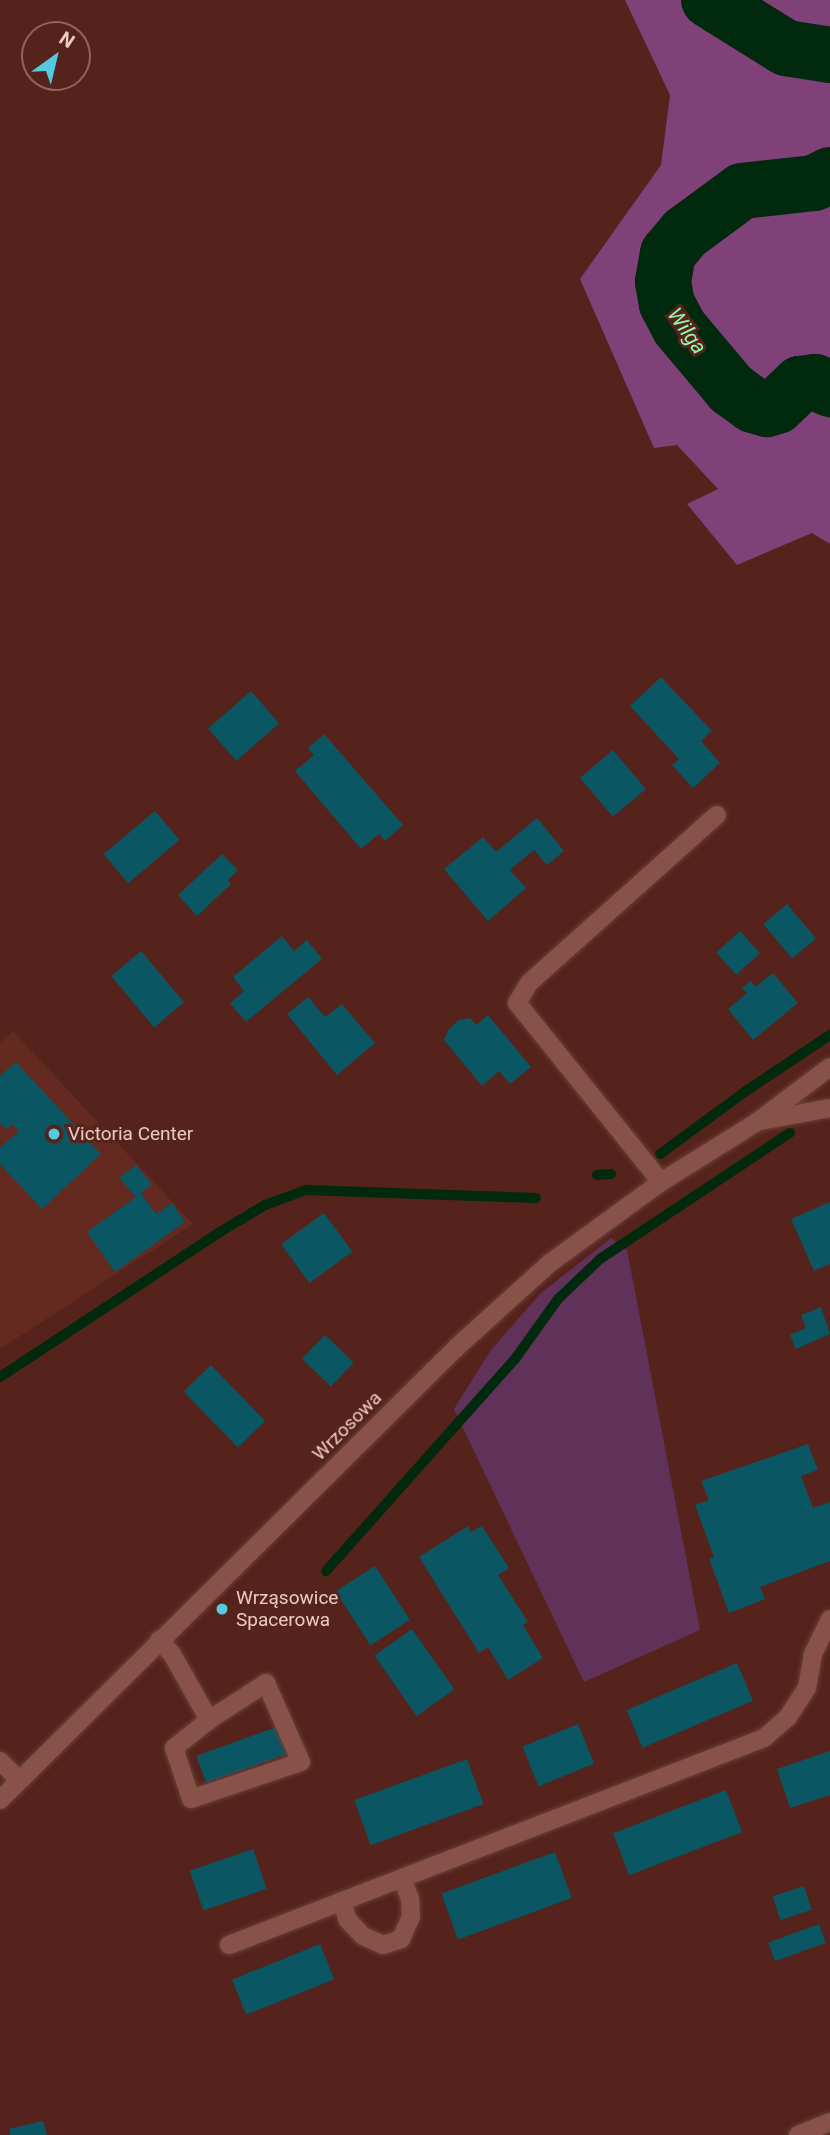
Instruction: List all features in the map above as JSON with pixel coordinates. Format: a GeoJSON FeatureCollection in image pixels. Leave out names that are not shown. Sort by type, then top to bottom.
{"type":"FeatureCollection","features":[{"type":"Feature","properties":{"kind":"street"},"geometry":{"type":"LineString","coordinates":[[661,1182],[517,1003],[529,983],[717,815]]}},
{"type":"Feature","properties":{"kind":"street","name":"Wrzosowa"},"geometry":{"type":"LineString","coordinates":[[0,1800],[457,1347],[550,1263],[661,1182],[757,1122],[830,1068]]}},
{"type":"Feature","properties":{"kind":"street","name":"Wrzosowa"},"geometry":{"type":"LineString","coordinates":[[757,1122],[830,1108]]}},
{"type":"Feature","properties":{"kind":"street"},"geometry":{"type":"LineString","coordinates":[[229,1945],[764,1738],[788,1717],[807,1688],[813,1654],[830,1619]]}},
{"type":"Feature","properties":{"kind":"street"},"geometry":{"type":"LineString","coordinates":[[159,1640],[173,1654],[209,1720]]}},
{"type":"Feature","properties":{"kind":"street"},"geometry":{"type":"LineString","coordinates":[[266,1683],[301,1762],[191,1799],[174,1748],[209,1720],[266,1683]]}},
{"type":"Feature","properties":{"kind":"street"},"geometry":{"type":"LineString","coordinates":[[0,1761],[19,1780]]}},
{"type":"Feature","properties":{"kind":"street"},"geometry":{"type":"LineString","coordinates":[[342,1901],[347,1919],[363,1936],[383,1945],[401,1939],[411,1917],[410,1899],[402,1878]]}},
{"type":"Feature","properties":{"kind":"street"},"geometry":{"type":"LineString","coordinates":[[798,2135],[830,2122]]}},
{"type":"Feature","properties":{"kind":"shaded area"},"geometry":{"type":"Polygon","coordinates":[[[625,0],[830,0],[830,544],[812,533],[737,565],[687,504],[718,489],[677,445],[654,448],[580,279],[661,165],[670,95],[625,0]]]}},
{"type":"Feature","properties":{"kind":"shaded area","name":"Victoria Center"},"geometry":{"type":"Polygon","coordinates":[[[13,1031],[193,1224],[0,1349],[0,1043],[13,1031]]]}},
{"type":"Feature","properties":{"kind":"shaded area"},"geometry":{"type":"Polygon","coordinates":[[[611,1238],[627,1250],[700,1630],[584,1682],[454,1409],[491,1350],[541,1293],[611,1238]]]}},
{"type":"Feature","properties":{"kind":"building"},"geometry":{"type":"Polygon","coordinates":[[[661,677],[712,731],[701,741],[720,763],[693,788],[672,765],[679,759],[630,706],[661,677]]]}},
{"type":"Feature","properties":{"kind":"building"},"geometry":{"type":"Polygon","coordinates":[[[251,691],[279,723],[236,761],[208,728],[251,691]]]}},
{"type":"Feature","properties":{"kind":"building"},"geometry":{"type":"Polygon","coordinates":[[[324,734],[403,825],[385,841],[379,834],[361,849],[295,771],[314,755],[308,748],[324,734]]]}},
{"type":"Feature","properties":{"kind":"building"},"geometry":{"type":"Polygon","coordinates":[[[613,750],[646,789],[613,817],[580,778],[613,750]]]}},
{"type":"Feature","properties":{"kind":"building"},"geometry":{"type":"Polygon","coordinates":[[[155,811],[179,840],[128,883],[104,854],[155,811]]]}},
{"type":"Feature","properties":{"kind":"building"},"geometry":{"type":"Polygon","coordinates":[[[537,818],[564,851],[547,865],[534,850],[510,870],[526,888],[488,921],[444,869],[483,837],[496,852],[537,818]]]}},
{"type":"Feature","properties":{"kind":"building"},"geometry":{"type":"Polygon","coordinates":[[[222,854],[238,870],[228,880],[231,884],[197,916],[178,895],[222,854]]]}},
{"type":"Feature","properties":{"kind":"building"},"geometry":{"type":"Polygon","coordinates":[[[787,904],[816,938],[792,958],[763,924],[787,904]]]}},
{"type":"Feature","properties":{"kind":"building"},"geometry":{"type":"Polygon","coordinates":[[[740,931],[760,953],[736,975],[716,952],[740,931]]]}},
{"type":"Feature","properties":{"kind":"building"},"geometry":{"type":"Polygon","coordinates":[[[282,936],[294,951],[307,940],[322,959],[246,1022],[230,1003],[244,991],[233,977],[282,936]]]}},
{"type":"Feature","properties":{"kind":"building"},"geometry":{"type":"Polygon","coordinates":[[[141,951],[184,1002],[154,1027],[111,976],[141,951]]]}},
{"type":"Feature","properties":{"kind":"building"},"geometry":{"type":"Polygon","coordinates":[[[773,973],[798,1003],[753,1040],[728,1009],[747,993],[742,988],[751,981],[755,987],[773,973]]]}},
{"type":"Feature","properties":{"kind":"building"},"geometry":{"type":"Polygon","coordinates":[[[308,997],[325,1017],[342,1004],[375,1043],[337,1075],[287,1014],[308,997]]]}},
{"type":"Feature","properties":{"kind":"building"},"geometry":{"type":"Polygon","coordinates":[[[488,1015],[531,1067],[510,1084],[499,1071],[482,1086],[444,1040],[449,1029],[459,1020],[470,1018],[476,1025],[488,1015]]]}},
{"type":"Feature","properties":{"kind":"building"},"geometry":{"type":"Polygon","coordinates":[[[16,1062],[101,1154],[42,1209],[0,1164],[0,1148],[19,1131],[12,1124],[8,1129],[0,1124],[0,1076],[16,1062]]]}},
{"type":"Feature","properties":{"kind":"building"},"geometry":{"type":"Polygon","coordinates":[[[136,1165],[152,1184],[141,1193],[156,1214],[172,1203],[185,1222],[115,1272],[87,1232],[136,1197],[119,1178],[136,1165]]]}},
{"type":"Feature","properties":{"kind":"building"},"geometry":{"type":"Polygon","coordinates":[[[830,1202],[830,1264],[814,1271],[791,1219],[830,1202]]]}},
{"type":"Feature","properties":{"kind":"building"},"geometry":{"type":"Polygon","coordinates":[[[324,1213],[352,1252],[309,1283],[281,1244],[324,1213]]]}},
{"type":"Feature","properties":{"kind":"building"},"geometry":{"type":"Polygon","coordinates":[[[821,1307],[830,1334],[796,1349],[790,1335],[806,1328],[801,1315],[821,1307]]]}},
{"type":"Feature","properties":{"kind":"building"},"geometry":{"type":"Polygon","coordinates":[[[325,1335],[354,1363],[331,1387],[302,1359],[325,1335]]]}},
{"type":"Feature","properties":{"kind":"building"},"geometry":{"type":"Polygon","coordinates":[[[211,1365],[265,1421],[238,1448],[184,1391],[211,1365]]]}},
{"type":"Feature","properties":{"kind":"building"},"geometry":{"type":"Polygon","coordinates":[[[808,1444],[818,1470],[801,1476],[813,1508],[830,1502],[830,1561],[760,1587],[765,1599],[729,1613],[709,1559],[714,1557],[695,1505],[709,1500],[701,1481],[808,1444]]]}},
{"type":"Feature","properties":{"kind":"building"},"geometry":{"type":"Polygon","coordinates":[[[468,1526],[471,1532],[482,1526],[509,1568],[498,1575],[528,1622],[523,1625],[543,1658],[508,1680],[488,1647],[479,1653],[419,1557],[468,1526]]]}},
{"type":"Feature","properties":{"kind":"building"},"geometry":{"type":"Polygon","coordinates":[[[375,1566],[410,1620],[370,1645],[336,1592],[375,1566]]]}},
{"type":"Feature","properties":{"kind":"building"},"geometry":{"type":"Polygon","coordinates":[[[412,1629],[454,1690],[417,1716],[374,1655],[412,1629]]]}},
{"type":"Feature","properties":{"kind":"building"},"geometry":{"type":"Polygon","coordinates":[[[737,1663],[753,1701],[643,1748],[627,1710],[737,1663]]]}},
{"type":"Feature","properties":{"kind":"building"},"geometry":{"type":"Polygon","coordinates":[[[578,1724],[594,1764],[538,1786],[522,1746],[578,1724]]]}},
{"type":"Feature","properties":{"kind":"building"},"geometry":{"type":"Polygon","coordinates":[[[279,1726],[289,1753],[206,1783],[196,1756],[279,1726]]]}},
{"type":"Feature","properties":{"kind":"building"},"geometry":{"type":"Polygon","coordinates":[[[830,1751],[830,1795],[790,1808],[777,1769],[830,1751]]]}},
{"type":"Feature","properties":{"kind":"building"},"geometry":{"type":"Polygon","coordinates":[[[467,1759],[483,1804],[371,1845],[354,1800],[467,1759]]]}},
{"type":"Feature","properties":{"kind":"building"},"geometry":{"type":"Polygon","coordinates":[[[726,1790],[742,1832],[629,1875],[613,1833],[726,1790]]]}},
{"type":"Feature","properties":{"kind":"building"},"geometry":{"type":"Polygon","coordinates":[[[253,1849],[267,1889],[203,1911],[190,1871],[253,1849]]]}},
{"type":"Feature","properties":{"kind":"building"},"geometry":{"type":"Polygon","coordinates":[[[555,1852],[572,1898],[458,1939],[441,1893],[555,1852]]]}},
{"type":"Feature","properties":{"kind":"building"},"geometry":{"type":"Polygon","coordinates":[[[804,1886],[812,1910],[780,1920],[773,1896],[804,1886]]]}},
{"type":"Feature","properties":{"kind":"building"},"geometry":{"type":"Polygon","coordinates":[[[819,1924],[826,1943],[775,1961],[768,1942],[819,1924]]]}},
{"type":"Feature","properties":{"kind":"building"},"geometry":{"type":"Polygon","coordinates":[[[320,1944],[334,1979],[246,2015],[232,1980],[320,1944]]]}},
{"type":"Feature","properties":{"kind":"building"},"geometry":{"type":"Polygon","coordinates":[[[43,2121],[47,2135],[10,2135],[9,2129],[43,2121]]]}},
{"type":"Feature","properties":{"kind":"waterway","name":"Wilga"},"geometry":{"type":"LineString","coordinates":[[709,0],[786,48],[830,55]]}},
{"type":"Feature","properties":{"kind":"waterway","name":"Wilga"},"geometry":{"type":"LineString","coordinates":[[830,175],[814,183],[742,191],[685,233],[668,253],[663,282],[667,304],[679,327],[731,389],[753,405],[767,409],[777,406],[800,384],[815,382],[830,389]]}},
{"type":"Feature","properties":{"kind":"waterway"},"geometry":{"type":"LineString","coordinates":[[660,1154],[746,1091],[830,1035]]}},
{"type":"Feature","properties":{"kind":"waterway"},"geometry":{"type":"LineString","coordinates":[[326,1571],[515,1359],[558,1299],[600,1259],[790,1133]]}},
{"type":"Feature","properties":{"kind":"waterway"},"geometry":{"type":"LineString","coordinates":[[597,1175],[611,1174]]}},
{"type":"Feature","properties":{"kind":"waterway"},"geometry":{"type":"LineString","coordinates":[[0,1377],[220,1232],[265,1205],[306,1190],[536,1198]]}},
{"type":"Feature","properties":{"kind":"place","name":"Victoria Center"},"geometry":{"type":"Point","coordinates":[54,1134]}},
{"type":"Feature","properties":{"kind":"place","name":"Wrząsowice Spacerowa"},"geometry":{"type":"Point","coordinates":[222,1609]}}]}
